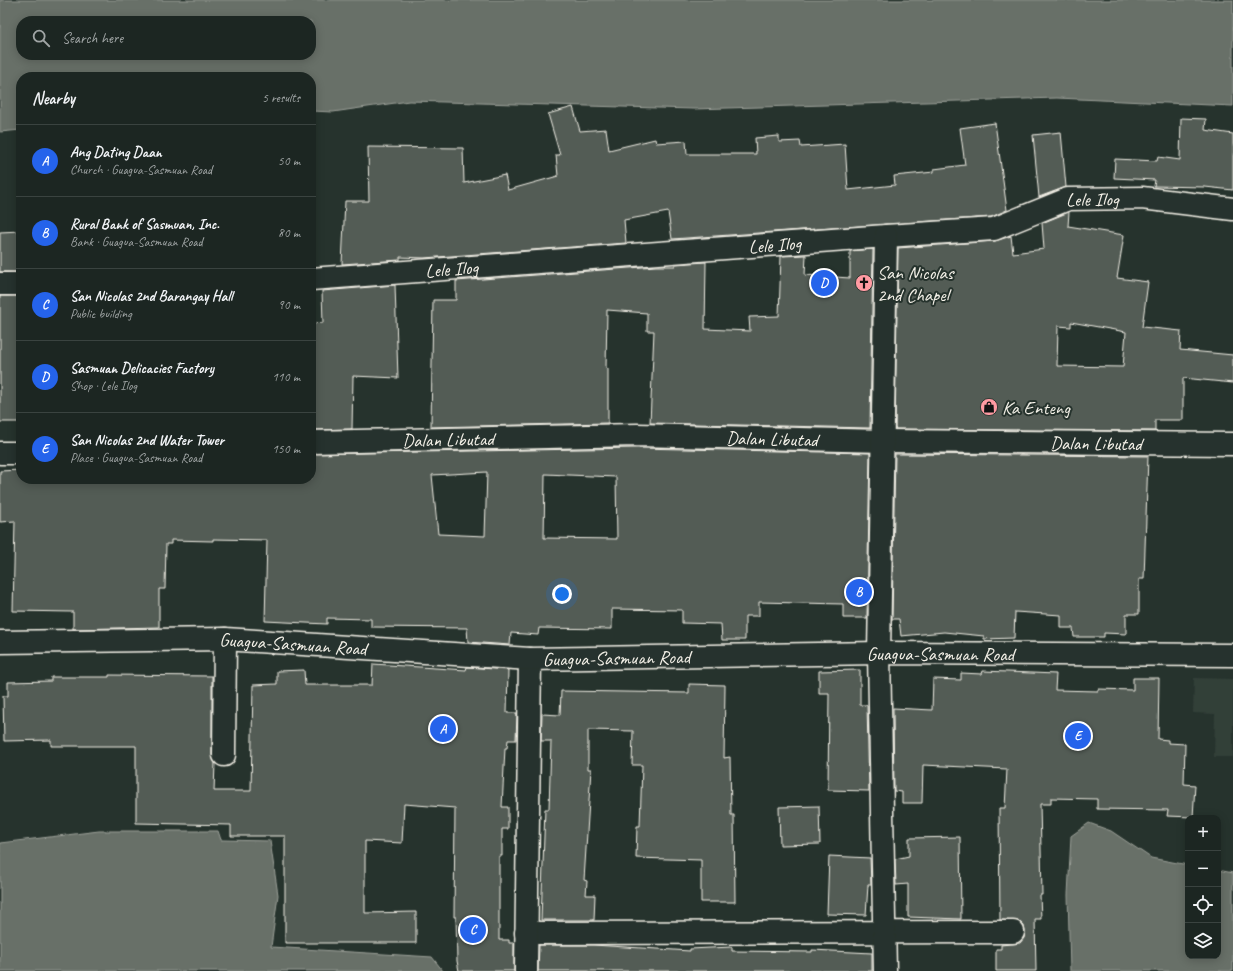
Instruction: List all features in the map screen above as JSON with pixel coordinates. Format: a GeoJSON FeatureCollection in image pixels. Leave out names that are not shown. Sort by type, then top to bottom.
{"type":"FeatureCollection","features":[{"type":"Feature","properties":{"kind":"street","name":"Lele Ilog"},"geometry":{"type":"LineString","coordinates":[[316,279],[886,236],[994,230],[1068,199],[1142,198],[1233,209]]}},
{"type":"Feature","properties":{"kind":"street"},"geometry":{"type":"LineString","coordinates":[[885,971],[880,653],[886,236]]}},
{"type":"Feature","properties":{"kind":"street"},"geometry":{"type":"LineString","coordinates":[[0,284],[16,284]]}},
{"type":"Feature","properties":{"kind":"street","name":"Dalan Libutad"},"geometry":{"type":"LineString","coordinates":[[316,442],[637,435],[884,441],[1233,444]]}},
{"type":"Feature","properties":{"kind":"street"},"geometry":{"type":"LineString","coordinates":[[0,453],[16,453]]}},
{"type":"Feature","properties":{"kind":"street"},"geometry":{"type":"LineString","coordinates":[[224,755],[225,639]]}},
{"type":"Feature","properties":{"kind":"street","name":"Guagua-Sasmuan Road"},"geometry":{"type":"LineString","coordinates":[[0,642],[225,639],[530,659],[880,653],[1233,655]]}},
{"type":"Feature","properties":{"kind":"street"},"geometry":{"type":"LineString","coordinates":[[526,971],[530,659]]}},
{"type":"Feature","properties":{"kind":"street"},"geometry":{"type":"LineString","coordinates":[[526,934],[1013,932]]}},
{"type":"Feature","properties":{"kind":"shaded area"},"geometry":{"type":"Polygon","coordinates":[[[0,0],[1233,0],[1233,106],[1057,98],[694,109],[409,101],[333,112],[316,111],[316,72],[16,72],[16,130],[0,132],[0,0]]]}},
{"type":"Feature","properties":{"kind":"shaded area"},"geometry":{"type":"Polygon","coordinates":[[[1194,678],[1233,679],[1233,757],[1214,757],[1215,714],[1193,713],[1194,678]]]}},
{"type":"Feature","properties":{"kind":"shaded area"},"geometry":{"type":"Polygon","coordinates":[[[1089,823],[1111,831],[1151,858],[1185,864],[1185,959],[1221,959],[1221,871],[1233,873],[1233,971],[1070,971],[1068,895],[1071,836],[1089,823]]]}},
{"type":"Feature","properties":{"kind":"shaded area"},"geometry":{"type":"Polygon","coordinates":[[[99,831],[218,831],[221,840],[270,841],[278,895],[271,947],[432,957],[443,971],[0,971],[0,843],[99,831]]]}},
{"type":"Feature","properties":{"kind":"building"},"geometry":{"type":"Polygon","coordinates":[[[573,107],[580,131],[606,129],[609,150],[655,139],[656,143],[686,141],[687,154],[756,154],[755,138],[779,136],[779,142],[800,141],[801,147],[845,144],[848,190],[895,185],[894,176],[934,172],[934,169],[965,165],[960,128],[995,123],[1007,210],[991,217],[672,239],[668,212],[624,220],[626,243],[424,258],[400,257],[400,260],[342,264],[345,201],[369,201],[368,147],[463,148],[464,183],[505,175],[508,190],[558,176],[556,155],[560,155],[548,114],[573,107]]]}},
{"type":"Feature","properties":{"kind":"building"},"geometry":{"type":"Polygon","coordinates":[[[1181,118],[1206,119],[1205,130],[1233,134],[1233,190],[1205,187],[1154,186],[1155,180],[1114,178],[1115,159],[1157,161],[1158,157],[1180,160],[1181,118]]]}},
{"type":"Feature","properties":{"kind":"building"},"geometry":{"type":"Polygon","coordinates":[[[1061,132],[1066,187],[1039,197],[1033,135],[1061,132]]]}},
{"type":"Feature","properties":{"kind":"building"},"geometry":{"type":"Polygon","coordinates":[[[1069,212],[1068,226],[1124,235],[1117,278],[1148,282],[1142,327],[1181,331],[1180,350],[1233,355],[1233,383],[1183,378],[1183,420],[1155,420],[1155,431],[895,429],[898,248],[995,241],[1011,236],[1013,253],[1044,249],[1042,223],[1069,212]],[[1071,322],[1071,327],[1058,326],[1057,366],[1123,367],[1126,332],[1071,322]]]}},
{"type":"Feature","properties":{"kind":"building"},"geometry":{"type":"Polygon","coordinates":[[[16,231],[16,272],[0,272],[0,232],[16,231]]]}},
{"type":"Feature","properties":{"kind":"building"},"geometry":{"type":"Polygon","coordinates":[[[873,249],[870,428],[650,423],[654,331],[647,331],[647,313],[607,310],[606,368],[608,369],[608,423],[431,427],[433,300],[456,300],[456,281],[656,266],[675,266],[675,264],[706,262],[705,329],[750,331],[749,317],[779,316],[781,256],[806,255],[805,275],[850,278],[850,251],[873,249]]]}},
{"type":"Feature","properties":{"kind":"building"},"geometry":{"type":"Polygon","coordinates":[[[395,285],[398,378],[353,376],[352,429],[316,430],[316,324],[323,323],[322,291],[395,285]]]}},
{"type":"Feature","properties":{"kind":"building"},"geometry":{"type":"Polygon","coordinates":[[[0,296],[16,296],[16,422],[0,422],[0,296]]]}},
{"type":"Feature","properties":{"kind":"building"},"geometry":{"type":"Polygon","coordinates":[[[637,448],[870,453],[867,618],[843,618],[843,604],[759,602],[759,616],[745,616],[745,640],[722,640],[721,624],[682,623],[682,610],[612,609],[612,629],[539,628],[538,635],[511,633],[510,645],[468,642],[467,628],[371,627],[371,619],[327,618],[327,624],[265,621],[267,540],[213,539],[213,541],[171,540],[171,544],[166,544],[165,589],[159,589],[159,627],[73,629],[73,612],[13,611],[15,521],[0,522],[0,471],[16,470],[16,484],[316,484],[316,454],[637,448]],[[487,472],[432,475],[438,534],[485,536],[487,472]],[[545,474],[544,538],[617,539],[616,477],[545,474]]]}},
{"type":"Feature","properties":{"kind":"building"},"geometry":{"type":"Polygon","coordinates":[[[895,454],[1148,456],[1144,579],[1139,579],[1139,614],[1126,614],[1126,634],[1104,633],[1104,637],[1074,637],[1073,628],[1061,628],[1061,615],[1015,612],[1014,638],[984,639],[984,636],[944,632],[901,636],[899,619],[892,619],[895,454]]]}},
{"type":"Feature","properties":{"kind":"building"},"geometry":{"type":"Polygon","coordinates":[[[373,664],[466,670],[467,667],[508,670],[507,713],[517,713],[516,740],[508,740],[507,748],[505,748],[502,807],[508,807],[508,829],[502,829],[502,856],[499,856],[499,940],[509,940],[509,943],[514,943],[514,971],[459,971],[457,961],[456,917],[454,917],[455,808],[404,804],[402,843],[365,841],[365,913],[416,912],[416,943],[285,943],[285,836],[231,836],[231,825],[136,823],[136,746],[51,746],[51,740],[4,741],[3,696],[8,696],[8,682],[51,681],[51,677],[109,677],[109,675],[212,676],[212,755],[215,763],[214,791],[251,791],[253,685],[277,684],[277,671],[304,670],[305,685],[372,685],[373,664]]]}},
{"type":"Feature","properties":{"kind":"building"},"geometry":{"type":"Polygon","coordinates":[[[860,670],[860,705],[867,705],[869,791],[828,790],[829,693],[819,693],[819,671],[860,670]]]}},
{"type":"Feature","properties":{"kind":"building"},"geometry":{"type":"Polygon","coordinates":[[[983,671],[1056,674],[1055,690],[1098,691],[1098,689],[1133,690],[1133,678],[1159,678],[1158,739],[1168,740],[1168,743],[1185,744],[1184,784],[1195,785],[1193,815],[1185,815],[1185,817],[1167,816],[1168,810],[1097,809],[1097,799],[1051,798],[1051,804],[1040,804],[1042,895],[1040,895],[1041,919],[1035,919],[1036,971],[996,971],[996,949],[1001,949],[1001,945],[1020,943],[1024,938],[1025,932],[1024,926],[1019,921],[1000,920],[999,808],[1005,808],[1007,769],[923,765],[922,803],[902,803],[902,792],[894,791],[893,708],[932,710],[933,679],[961,680],[961,673],[982,674],[983,671]]]}},
{"type":"Feature","properties":{"kind":"building"},"geometry":{"type":"Polygon","coordinates":[[[689,684],[725,685],[724,758],[730,757],[731,815],[734,815],[735,902],[701,902],[701,860],[636,858],[637,826],[640,826],[642,765],[632,765],[633,731],[588,730],[588,769],[591,769],[584,880],[587,881],[586,895],[595,895],[594,920],[541,920],[545,809],[549,809],[551,741],[541,741],[542,714],[560,715],[561,691],[689,693],[689,684]]]}},
{"type":"Feature","properties":{"kind":"building"},"geometry":{"type":"Polygon","coordinates":[[[819,806],[820,844],[780,845],[779,807],[819,806]]]}},
{"type":"Feature","properties":{"kind":"building"},"geometry":{"type":"Polygon","coordinates":[[[960,837],[961,919],[908,917],[908,884],[896,885],[895,859],[909,856],[909,838],[960,837]]]}},
{"type":"Feature","properties":{"kind":"building"},"geometry":{"type":"Polygon","coordinates":[[[829,856],[870,858],[871,885],[868,885],[866,915],[827,914],[829,856]]]}},
{"type":"Feature","properties":{"kind":"building"},"geometry":{"type":"Polygon","coordinates":[[[539,945],[593,945],[690,951],[690,949],[732,947],[732,951],[812,952],[812,950],[872,953],[872,971],[538,971],[539,945]]]}},
{"type":"Feature","properties":{"kind":"place","name":"Sasmuan Delicacies Factory"},"geometry":{"type":"Point","coordinates":[824,283]}},
{"type":"Feature","properties":{"kind":"place","name":"San Nicolas 2nd Chapel"},"geometry":{"type":"Point","coordinates":[864,283]}},
{"type":"Feature","properties":{"kind":"place","name":"Ka Enteng"},"geometry":{"type":"Point","coordinates":[989,407]}},
{"type":"Feature","properties":{"kind":"place","name":"Rural Bank of Sasmuan, Inc."},"geometry":{"type":"Point","coordinates":[859,592]}},
{"type":"Feature","properties":{"kind":"place","name":"Ang Dating Daan"},"geometry":{"type":"Point","coordinates":[443,729]}},
{"type":"Feature","properties":{"kind":"place","name":"San Nicolas 2nd Water Tower"},"geometry":{"type":"Point","coordinates":[1078,736]}},
{"type":"Feature","properties":{"kind":"place","name":"San Nicolas 2nd Barangay Hall"},"geometry":{"type":"Point","coordinates":[473,930]}}]}
